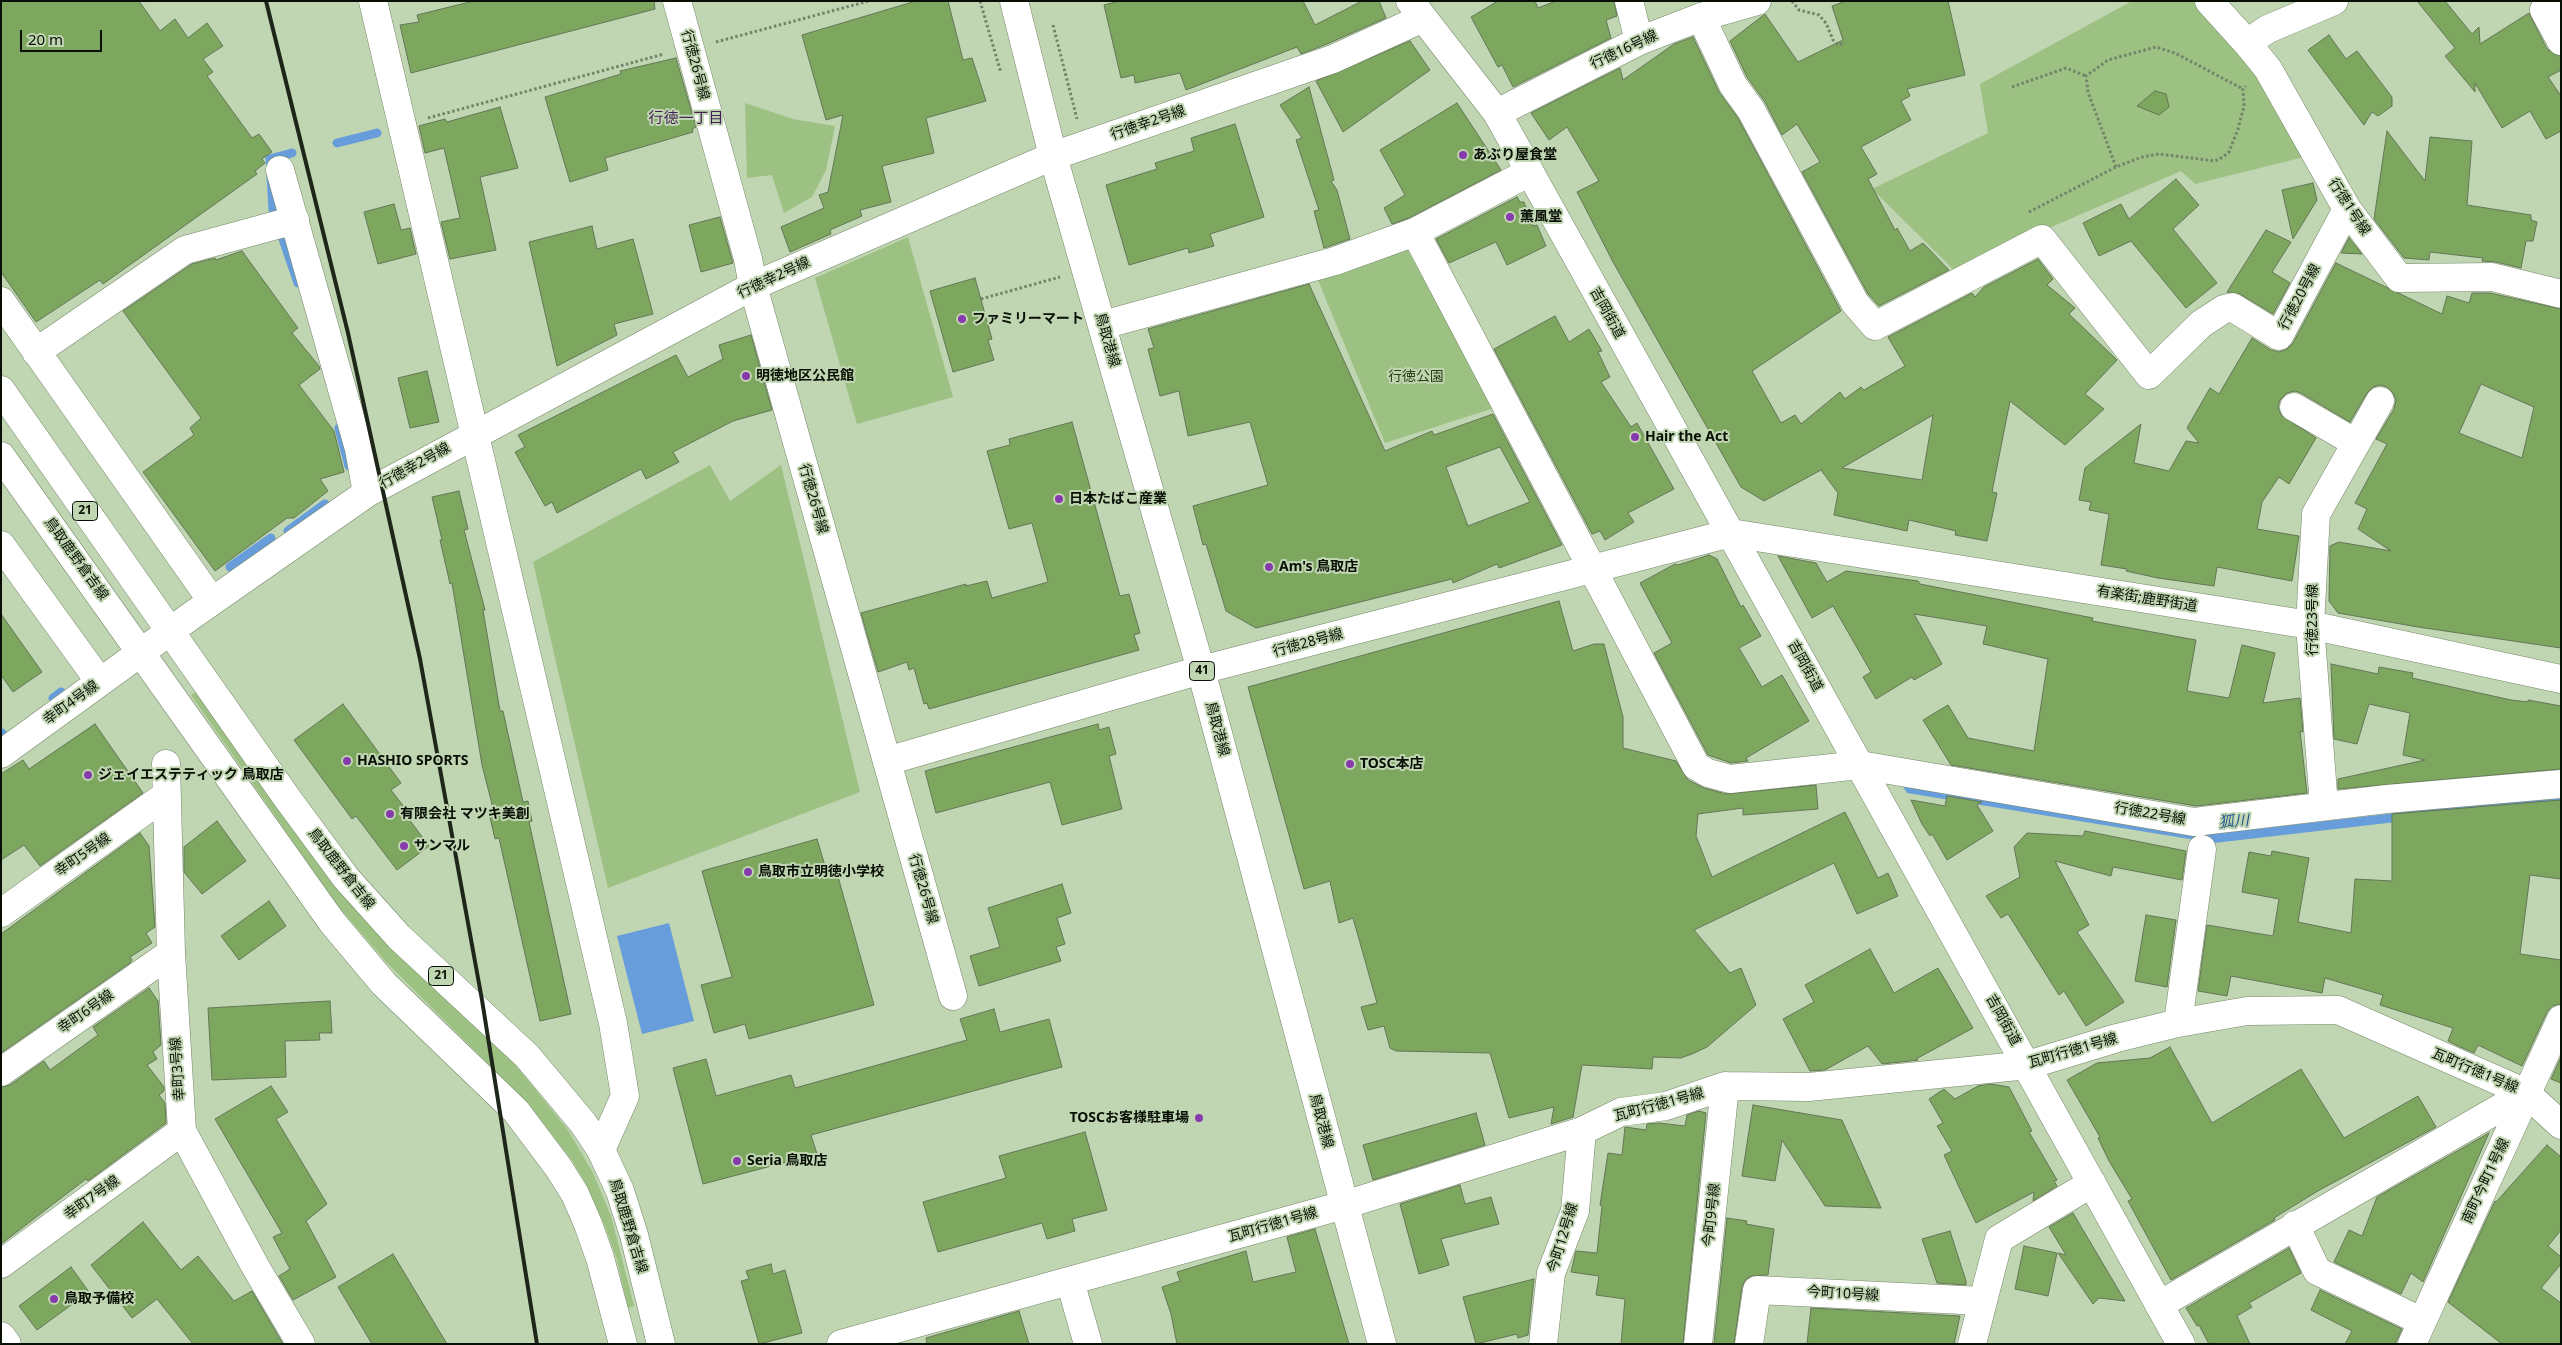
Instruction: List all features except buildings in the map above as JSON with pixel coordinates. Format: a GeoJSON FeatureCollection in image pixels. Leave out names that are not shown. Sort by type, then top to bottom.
{"type":"FeatureCollection","features":[{"type":"Feature","properties":{"kind":"street"},"geometry":{"type":"LineString","coordinates":[[373,1],[473,434],[613,1023],[625,1096],[600,1150]]}},
{"type":"Feature","properties":{"kind":"street","name":"行徳26号線"},"geometry":{"type":"LineString","coordinates":[[677,1],[748,259],[753,286],[954,996]]}},
{"type":"Feature","properties":{"kind":"street","name":"鳥取港線"},"geometry":{"type":"LineString","coordinates":[[1014,1],[1053,156],[1202,670],[1382,1344]]}},
{"type":"Feature","properties":{"kind":"street"},"geometry":{"type":"LineString","coordinates":[[1629,1],[1639,41]]}},
{"type":"Feature","properties":{"kind":"street","name":"行徳16号線"},"geometry":{"type":"LineString","coordinates":[[1498,113],[1639,41],[1701,17],[1757,1]]}},
{"type":"Feature","properties":{"kind":"street","name":"行徳1号線"},"geometry":{"type":"LineString","coordinates":[[2209,1],[2268,69],[2348,209],[2399,278],[2492,278],[2561,294]]}},
{"type":"Feature","properties":{"kind":"street"},"geometry":{"type":"LineString","coordinates":[[2247,43],[2268,29],[2334,1]]}},
{"type":"Feature","properties":{"kind":"street"},"geometry":{"type":"LineString","coordinates":[[2549,1],[2544,10],[2561,40]]}},
{"type":"Feature","properties":{"kind":"street","name":"行徳幸2号線"},"geometry":{"type":"LineString","coordinates":[[171,631],[367,493],[473,434],[753,286],[1053,156],[1333,59],[1416,10]]}},
{"type":"Feature","properties":{"kind":"street","name":"吉岡街道"},"geometry":{"type":"LineString","coordinates":[[1416,10],[1498,113],[2028,1064],[2181,1344]]}},
{"type":"Feature","properties":{"kind":"street"},"geometry":{"type":"LineString","coordinates":[[1701,17],[1733,85],[1751,110],[1856,303],[1875,326],[2033,244]]}},
{"type":"Feature","properties":{"kind":"street"},"geometry":{"type":"LineString","coordinates":[[280,170],[359,448],[367,493]]}},
{"type":"Feature","properties":{"kind":"street"},"geometry":{"type":"LineString","coordinates":[[1103,325],[1335,261],[1415,232],[1530,172]]}},
{"type":"Feature","properties":{"kind":"street","name":"行徳20号線"},"geometry":{"type":"LineString","coordinates":[[2033,244],[2042,239],[2149,375],[2201,324],[2224,309],[2232,307],[2280,336],[2348,209]]}},
{"type":"Feature","properties":{"kind":"street"},"geometry":{"type":"LineString","coordinates":[[36,352],[185,250],[295,220]]}},
{"type":"Feature","properties":{"kind":"street","name":"行徳22号線"},"geometry":{"type":"LineString","coordinates":[[1415,232],[1696,766],[1708,773],[1730,779],[1860,765],[2194,822],[2324,806],[2561,784]]}},
{"type":"Feature","properties":{"kind":"street"},"geometry":{"type":"LineString","coordinates":[[1,301],[212,601]]}},
{"type":"Feature","properties":{"kind":"street","name":"鳥取鹿野倉吉線"},"geometry":{"type":"LineString","coordinates":[[1,390],[346,878],[399,937],[527,1056],[562,1097],[600,1150],[620,1191],[632,1227],[662,1344]]}},
{"type":"Feature","properties":{"kind":"street","name":"行徳23号線"},"geometry":{"type":"LineString","coordinates":[[2324,806],[2310,625],[2316,514],[2380,401]]}},
{"type":"Feature","properties":{"kind":"street"},"geometry":{"type":"LineString","coordinates":[[2294,407],[2356,443]]}},
{"type":"Feature","properties":{"kind":"street","name":"鳥取鹿野倉吉線"},"geometry":{"type":"LineString","coordinates":[[1,456],[316,900],[365,963],[429,1029],[506,1100],[527,1124],[558,1167],[575,1194],[588,1224],[600,1258],[623,1344]]}},
{"type":"Feature","properties":{"kind":"street","name":"行徳28号線"},"geometry":{"type":"LineString","coordinates":[[887,761],[1202,670],[1731,533]]}},
{"type":"Feature","properties":{"kind":"street","name":"有楽街;鹿野街道"},"geometry":{"type":"LineString","coordinates":[[1731,533],[2310,625],[2561,679]]}},
{"type":"Feature","properties":{"kind":"street"},"geometry":{"type":"LineString","coordinates":[[1,545],[100,682]]}},
{"type":"Feature","properties":{"kind":"street","name":"幸町4号線"},"geometry":{"type":"LineString","coordinates":[[1,754],[171,631]]}},
{"type":"Feature","properties":{"kind":"street","name":"幸町3号線"},"geometry":{"type":"LineString","coordinates":[[166,764],[165,796],[171,953],[182,1131],[255,1266],[301,1344]]}},
{"type":"Feature","properties":{"kind":"street","name":"幸町5号線"},"geometry":{"type":"LineString","coordinates":[[1,913],[165,796]]}},
{"type":"Feature","properties":{"kind":"street"},"geometry":{"type":"LineString","coordinates":[[2178,1023],[2202,849]]}},
{"type":"Feature","properties":{"kind":"street","name":"幸町6号線"},"geometry":{"type":"LineString","coordinates":[[1,1072],[171,953]]}},
{"type":"Feature","properties":{"kind":"street","name":"瓦町行徳1号線"},"geometry":{"type":"LineString","coordinates":[[841,1344],[893,1337],[1070,1281],[1344,1205],[1582,1132],[1621,1112],[1666,1106],[1726,1086],[1809,1087],[2028,1064],[2117,1038],[2178,1023],[2247,1011],[2338,1010],[2526,1093],[2561,1126]]}},
{"type":"Feature","properties":{"kind":"street","name":"南町今町1号線"},"geometry":{"type":"LineString","coordinates":[[2417,1332],[2561,1018]]}},
{"type":"Feature","properties":{"kind":"street","name":"今町9号線"},"geometry":{"type":"LineString","coordinates":[[1698,1344],[1726,1086]]}},
{"type":"Feature","properties":{"kind":"street"},"geometry":{"type":"LineString","coordinates":[[2160,1305],[2295,1225],[2526,1093]]}},
{"type":"Feature","properties":{"kind":"street","name":"幸町7号線"},"geometry":{"type":"LineString","coordinates":[[1,1264],[182,1131]]}},
{"type":"Feature","properties":{"kind":"street","name":"今町12号線"},"geometry":{"type":"LineString","coordinates":[[1543,1344],[1551,1273],[1575,1211],[1582,1132]]}},
{"type":"Feature","properties":{"kind":"street"},"geometry":{"type":"LineString","coordinates":[[1972,1344],[1999,1239],[2092,1183]]}},
{"type":"Feature","properties":{"kind":"street"},"geometry":{"type":"LineString","coordinates":[[2295,1225],[2317,1271],[2417,1332]]}},
{"type":"Feature","properties":{"kind":"street"},"geometry":{"type":"LineString","coordinates":[[1070,1281],[1088,1344]]}},
{"type":"Feature","properties":{"kind":"street","name":"今町10号線"},"geometry":{"type":"LineString","coordinates":[[1749,1344],[1757,1290],[1983,1301]]}},
{"type":"Feature","properties":{"kind":"street"},"geometry":{"type":"LineString","coordinates":[[1,1336],[7,1344]]}},
{"type":"Feature","properties":{"kind":"path"},"geometry":{"type":"LineString","coordinates":[[420,120],[689,47],[869,1]]}},
{"type":"Feature","properties":{"kind":"path"},"geometry":{"type":"LineString","coordinates":[[1792,1],[1799,10],[1819,15],[1826,23],[1833,40],[1838,45],[1845,43]]}},
{"type":"Feature","properties":{"kind":"path"},"geometry":{"type":"LineString","coordinates":[[1053,25],[1079,127]]}},
{"type":"Feature","properties":{"kind":"path"},"geometry":{"type":"LineString","coordinates":[[2086,76],[2108,60],[2156,47],[2189,60],[2242,89]]}},
{"type":"Feature","properties":{"kind":"path"},"geometry":{"type":"LineString","coordinates":[[2012,87],[2066,68],[2086,76]]}},
{"type":"Feature","properties":{"kind":"path"},"geometry":{"type":"LineString","coordinates":[[2242,89],[2268,69]]}},
{"type":"Feature","properties":{"kind":"path"},"geometry":{"type":"LineString","coordinates":[[2086,76],[2088,92],[2116,167]]}},
{"type":"Feature","properties":{"kind":"path"},"geometry":{"type":"LineString","coordinates":[[2033,244],[2023,223],[2023,216],[2116,167],[2158,154],[2215,161],[2223,157],[2229,152],[2238,129],[2244,106],[2242,89]]}},
{"type":"Feature","properties":{"kind":"path"},"geometry":{"type":"LineString","coordinates":[[981,299],[1060,277]]}},
{"type":"Feature","properties":{"kind":"green space"},"geometry":{"type":"Polygon","coordinates":[[[2132,1],[2200,1],[2237,45],[2308,156],[2195,184],[2181,171],[2049,228],[1957,273],[1872,189],[1988,133],[1980,84],[2132,1]]]}},
{"type":"Feature","properties":{"kind":"green space"},"geometry":{"type":"Polygon","coordinates":[[[745,103],[793,119],[835,126],[826,170],[812,197],[784,213],[772,175],[747,178],[745,103]]]}},
{"type":"Feature","properties":{"kind":"green space"},"geometry":{"type":"Polygon","coordinates":[[[908,237],[953,397],[857,424],[815,278],[908,237]]]}},
{"type":"Feature","properties":{"kind":"green space","name":"行徳公園"},"geometry":{"type":"Polygon","coordinates":[[[1407,249],[1494,408],[1385,443],[1318,280],[1407,249]]]}},
{"type":"Feature","properties":{"kind":"green space"},"geometry":{"type":"Polygon","coordinates":[[[710,465],[730,501],[781,465],[860,792],[608,888],[533,562],[710,465]]]}},
{"type":"Feature","properties":{"kind":"green space"},"geometry":{"type":"Polygon","coordinates":[[[197,691],[290,825],[338,888],[513,1062],[568,1130],[593,1173],[611,1216],[634,1306],[628,1308],[617,1260],[606,1229],[584,1180],[571,1159],[525,1101],[387,963],[337,905],[191,695],[197,691]]]}},
{"type":"Feature","properties":{"kind":"water"},"geometry":{"type":"Polygon","coordinates":[[[1899,780],[2205,832],[2222,833],[2561,794],[2561,803],[2214,843],[1907,793],[1899,780]]]}},
{"type":"Feature","properties":{"kind":"water"},"geometry":{"type":"Polygon","coordinates":[[[669,923],[694,1021],[642,1034],[617,936],[669,923]]]}},
{"type":"Feature","properties":{"kind":"waterway"},"geometry":{"type":"LineString","coordinates":[[337,143],[377,133]]}},
{"type":"Feature","properties":{"kind":"waterway"},"geometry":{"type":"LineString","coordinates":[[273,210],[270,159],[292,153]]}},
{"type":"Feature","properties":{"kind":"waterway"},"geometry":{"type":"LineString","coordinates":[[282,236],[298,283]]}},
{"type":"Feature","properties":{"kind":"waterway"},"geometry":{"type":"LineString","coordinates":[[339,428],[349,466]]}},
{"type":"Feature","properties":{"kind":"waterway"},"geometry":{"type":"LineString","coordinates":[[288,531],[325,504]]}},
{"type":"Feature","properties":{"kind":"waterway"},"geometry":{"type":"LineString","coordinates":[[230,567],[271,538]]}},
{"type":"Feature","properties":{"kind":"waterway"},"geometry":{"type":"LineString","coordinates":[[53,698],[61,692]]}},
{"type":"Feature","properties":{"kind":"railway"},"geometry":{"type":"LineString","coordinates":[[266,1],[348,333],[420,659],[482,1000],[537,1344]]}},
{"type":"Feature","properties":{"kind":"place","name":"あぶり屋食堂"},"geometry":{"type":"Point","coordinates":[1463,155]}},
{"type":"Feature","properties":{"kind":"place","name":"薫風堂"},"geometry":{"type":"Point","coordinates":[1510,217]}},
{"type":"Feature","properties":{"kind":"place","name":"ファミリーマート"},"geometry":{"type":"Point","coordinates":[962,319]}},
{"type":"Feature","properties":{"kind":"place","name":"明徳地区公民館"},"geometry":{"type":"Point","coordinates":[746,376]}},
{"type":"Feature","properties":{"kind":"place","name":"Hair the Act"},"geometry":{"type":"Point","coordinates":[1635,437]}},
{"type":"Feature","properties":{"kind":"place","name":"日本たばこ産業"},"geometry":{"type":"Point","coordinates":[1059,499]}},
{"type":"Feature","properties":{"kind":"place","name":"Am's 鳥取店"},"geometry":{"type":"Point","coordinates":[1269,567]}},
{"type":"Feature","properties":{"kind":"place","name":"HASHIO SPORTS"},"geometry":{"type":"Point","coordinates":[347,761]}},
{"type":"Feature","properties":{"kind":"place","name":"TOSC本店"},"geometry":{"type":"Point","coordinates":[1350,764]}},
{"type":"Feature","properties":{"kind":"place","name":"ジェイエステティック 鳥取店"},"geometry":{"type":"Point","coordinates":[88,775]}},
{"type":"Feature","properties":{"kind":"place","name":"有限会社 マツキ美創"},"geometry":{"type":"Point","coordinates":[390,814]}},
{"type":"Feature","properties":{"kind":"place","name":"サンマル"},"geometry":{"type":"Point","coordinates":[404,846]}},
{"type":"Feature","properties":{"kind":"place","name":"鳥取市立明徳小学校"},"geometry":{"type":"Point","coordinates":[748,872]}},
{"type":"Feature","properties":{"kind":"place","name":"TOSCお客様駐車場"},"geometry":{"type":"Point","coordinates":[1199,1118]}},
{"type":"Feature","properties":{"kind":"place","name":"Seria 鳥取店"},"geometry":{"type":"Point","coordinates":[737,1161]}},
{"type":"Feature","properties":{"kind":"place","name":"鳥取予備校"},"geometry":{"type":"Point","coordinates":[54,1299]}},
{"type":"Feature","properties":{"kind":"district","name":"行徳一丁目"},"geometry":{"type":"Point","coordinates":[686,119]}},
{"type":"Feature","properties":{"kind":"water label","name":"狐川"},"geometry":{"type":"Point","coordinates":[2234,822]}}]}
